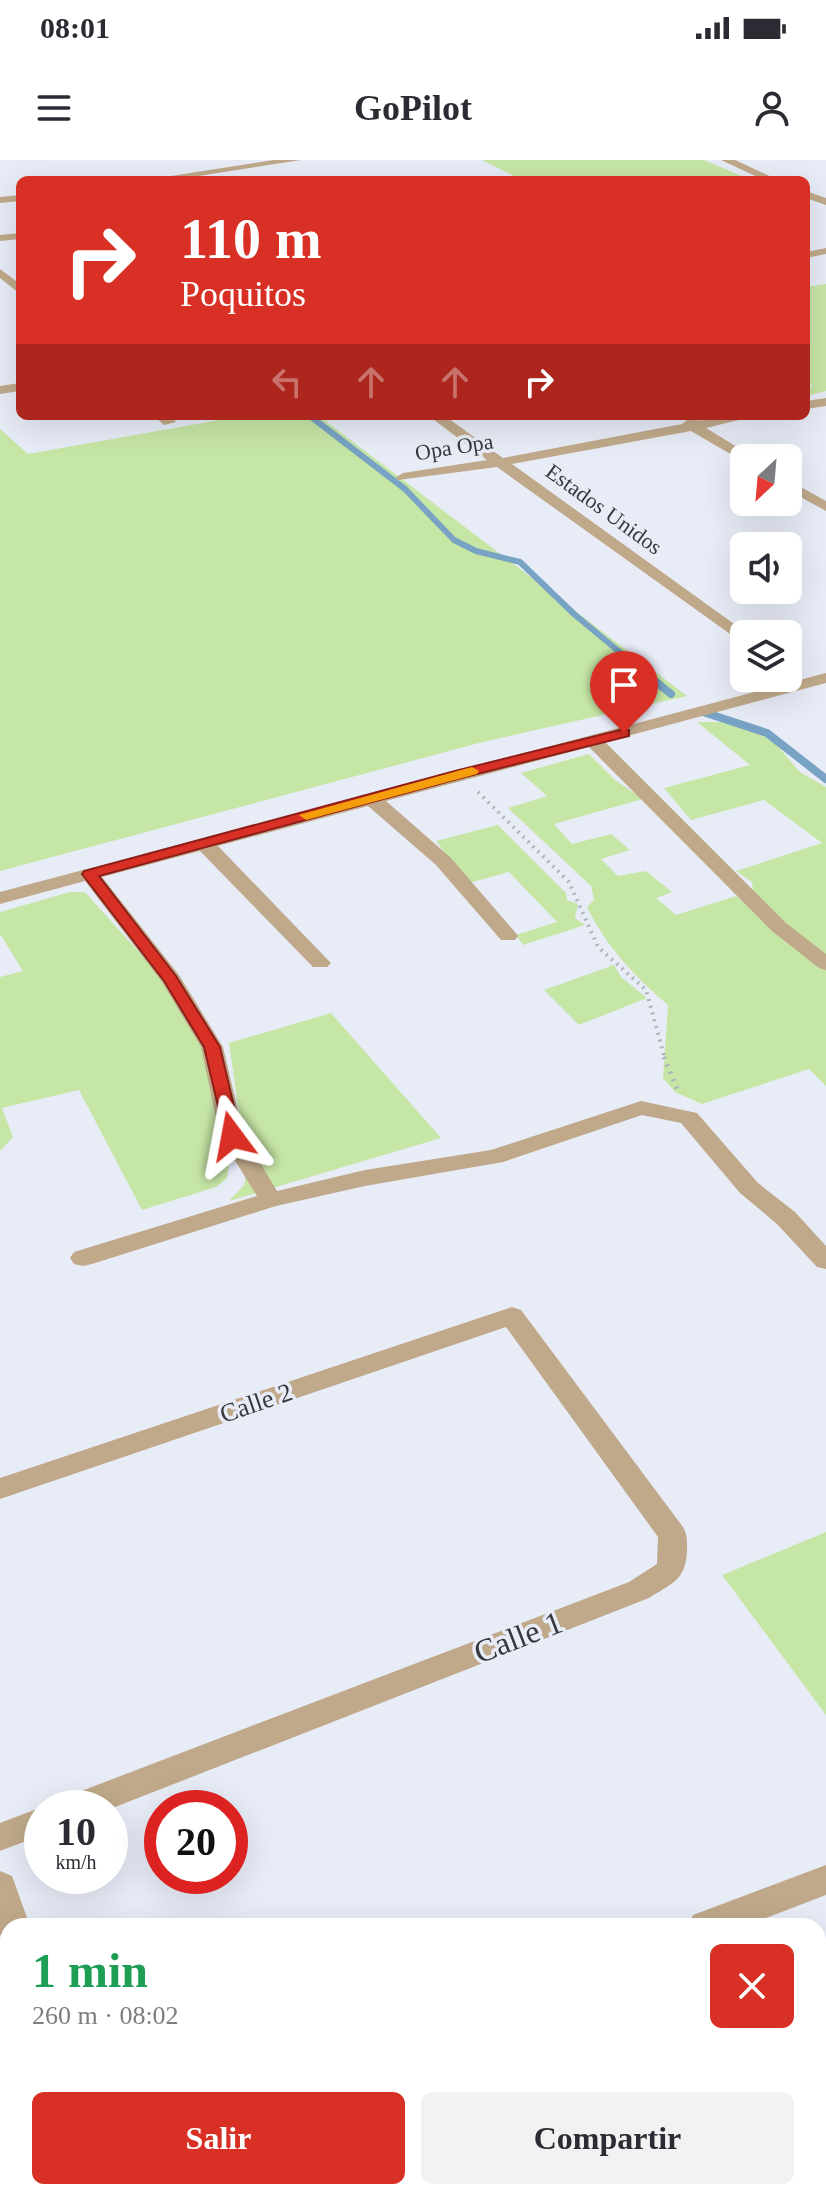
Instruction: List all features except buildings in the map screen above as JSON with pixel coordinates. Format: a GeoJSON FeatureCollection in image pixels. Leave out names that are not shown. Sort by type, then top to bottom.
{"type":"FeatureCollection","features":[{"type":"Feature","properties":{"kind":"street"},"geometry":{"type":"LineString","coordinates":[[174,176],[254,163],[296,160]]}},
{"type":"Feature","properties":{"kind":"street"},"geometry":{"type":"LineString","coordinates":[[726,160],[764,176]]}},
{"type":"Feature","properties":{"kind":"street"},"geometry":{"type":"LineString","coordinates":[[254,163],[270,173]]}},
{"type":"Feature","properties":{"kind":"street"},"geometry":{"type":"LineString","coordinates":[[0,272],[16,286]]}},
{"type":"Feature","properties":{"kind":"street","name":"Estados Unidos"},"geometry":{"type":"LineString","coordinates":[[442,420],[730,629]]}},
{"type":"Feature","properties":{"kind":"street"},"geometry":{"type":"LineString","coordinates":[[683,420],[730,449]]}},
{"type":"Feature","properties":{"kind":"street","name":"Opa Opa"},"geometry":{"type":"LineString","coordinates":[[403,477],[502,462],[726,420]]}},
{"type":"Feature","properties":{"kind":"street"},"geometry":{"type":"LineString","coordinates":[[802,492],[826,507]]}},
{"type":"Feature","properties":{"kind":"street"},"geometry":{"type":"LineString","coordinates":[[0,898],[826,678]]}},
{"type":"Feature","properties":{"kind":"street"},"geometry":{"type":"LineString","coordinates":[[594,741],[779,927],[826,964]]}},
{"type":"Feature","properties":{"kind":"street"},"geometry":{"type":"LineString","coordinates":[[371,798],[443,861],[508,936]]}},
{"type":"Feature","properties":{"kind":"street"},"geometry":{"type":"LineString","coordinates":[[204,843],[320,963]]}},
{"type":"Feature","properties":{"kind":"street"},"geometry":{"type":"LineString","coordinates":[[90,874],[171,980],[212,1047],[232,1136],[271,1200]]}},
{"type":"Feature","properties":{"kind":"street"},"geometry":{"type":"LineString","coordinates":[[83,1258],[271,1200],[365,1178],[495,1157],[641,1108],[689,1118],[749,1188],[786,1218],[826,1261]]}},
{"type":"Feature","properties":{"kind":"street","name":"Calle 2"},"geometry":{"type":"LineString","coordinates":[[0,1489],[512,1316]]}},
{"type":"Feature","properties":{"kind":"street","name":"Calle 1"},"geometry":{"type":"LineString","coordinates":[[122,1790],[639,1590],[671,1569],[673,1535],[512,1316]]}},
{"type":"Feature","properties":{"kind":"street"},"geometry":{"type":"LineString","coordinates":[[0,1837],[24,1828]]}},
{"type":"Feature","properties":{"kind":"street"},"geometry":{"type":"LineString","coordinates":[[726,1918],[826,1880]]}},
{"type":"Feature","properties":{"kind":"street"},"geometry":{"type":"LineString","coordinates":[[0,1886],[10,1918]]}},
{"type":"Feature","properties":{"kind":"path"},"geometry":{"type":"LineString","coordinates":[[460,774],[569,882],[598,947],[646,990],[658,1042],[689,1118]]}},
{"type":"Feature","properties":{"kind":"green space"},"geometry":{"type":"Polygon","coordinates":[[[482,160],[704,160],[742,176],[514,176],[482,160]]]}},
{"type":"Feature","properties":{"kind":"green space"},"geometry":{"type":"Polygon","coordinates":[[[826,284],[826,391],[810,395],[810,387],[813,386],[810,384],[810,286],[826,284]]]}},
{"type":"Feature","properties":{"kind":"green space"},"geometry":{"type":"Polygon","coordinates":[[[219,420],[324,420],[687,696],[483,742],[0,871],[0,429],[28,454],[219,420]]]}},
{"type":"Feature","properties":{"kind":"green space"},"geometry":{"type":"Polygon","coordinates":[[[697,722],[721,722],[752,730],[773,741],[800,772],[826,787],[826,1086],[809,1069],[702,1104],[675,1092],[663,1078],[668,1005],[644,984],[603,935],[587,907],[594,900],[591,886],[508,808],[547,796],[521,773],[589,754],[615,780],[643,799],[554,824],[572,844],[611,834],[630,850],[601,859],[618,876],[646,871],[672,892],[656,898],[676,915],[736,896],[747,905],[753,890],[752,882],[736,871],[822,843],[764,800],[691,820],[664,788],[750,765],[697,722]]]}},
{"type":"Feature","properties":{"kind":"green space"},"geometry":{"type":"Polygon","coordinates":[[[498,825],[566,893],[567,900],[578,904],[575,918],[585,925],[523,945],[516,935],[557,922],[509,872],[469,883],[436,841],[498,825]]]}},
{"type":"Feature","properties":{"kind":"green space"},"geometry":{"type":"Polygon","coordinates":[[[70,892],[85,892],[210,1032],[211,1077],[229,1163],[227,1178],[216,1187],[142,1210],[79,1090],[2,1108],[13,1137],[0,1151],[0,977],[23,971],[0,934],[0,912],[70,892]]]}},
{"type":"Feature","properties":{"kind":"green space"},"geometry":{"type":"Polygon","coordinates":[[[614,965],[621,977],[647,998],[579,1025],[544,990],[614,965]]]}},
{"type":"Feature","properties":{"kind":"green space"},"geometry":{"type":"Polygon","coordinates":[[[331,1013],[441,1138],[229,1201],[244,1185],[247,1169],[229,1043],[331,1013]]]}},
{"type":"Feature","properties":{"kind":"green space"},"geometry":{"type":"Polygon","coordinates":[[[826,1532],[826,1715],[722,1575],[826,1532]]]}},
{"type":"Feature","properties":{"kind":"waterway"},"geometry":{"type":"LineString","coordinates":[[315,420],[405,489],[454,540],[476,551],[520,562],[574,614],[652,679]]}},
{"type":"Feature","properties":{"kind":"waterway"},"geometry":{"type":"LineString","coordinates":[[650,677],[671,694]]}},
{"type":"Feature","properties":{"kind":"waterway"},"geometry":{"type":"LineString","coordinates":[[700,711],[767,733],[826,779]]}},
{"type":"Feature","properties":{"kind":"slow traffic"},"geometry":{"type":"LineString","coordinates":[[306,815],[472,771]]}},
{"type":"Feature","properties":{"kind":"route"},"geometry":{"type":"LineString","coordinates":[[232,1136],[212,1047],[171,980],[90,874],[624,733]]}}]}
